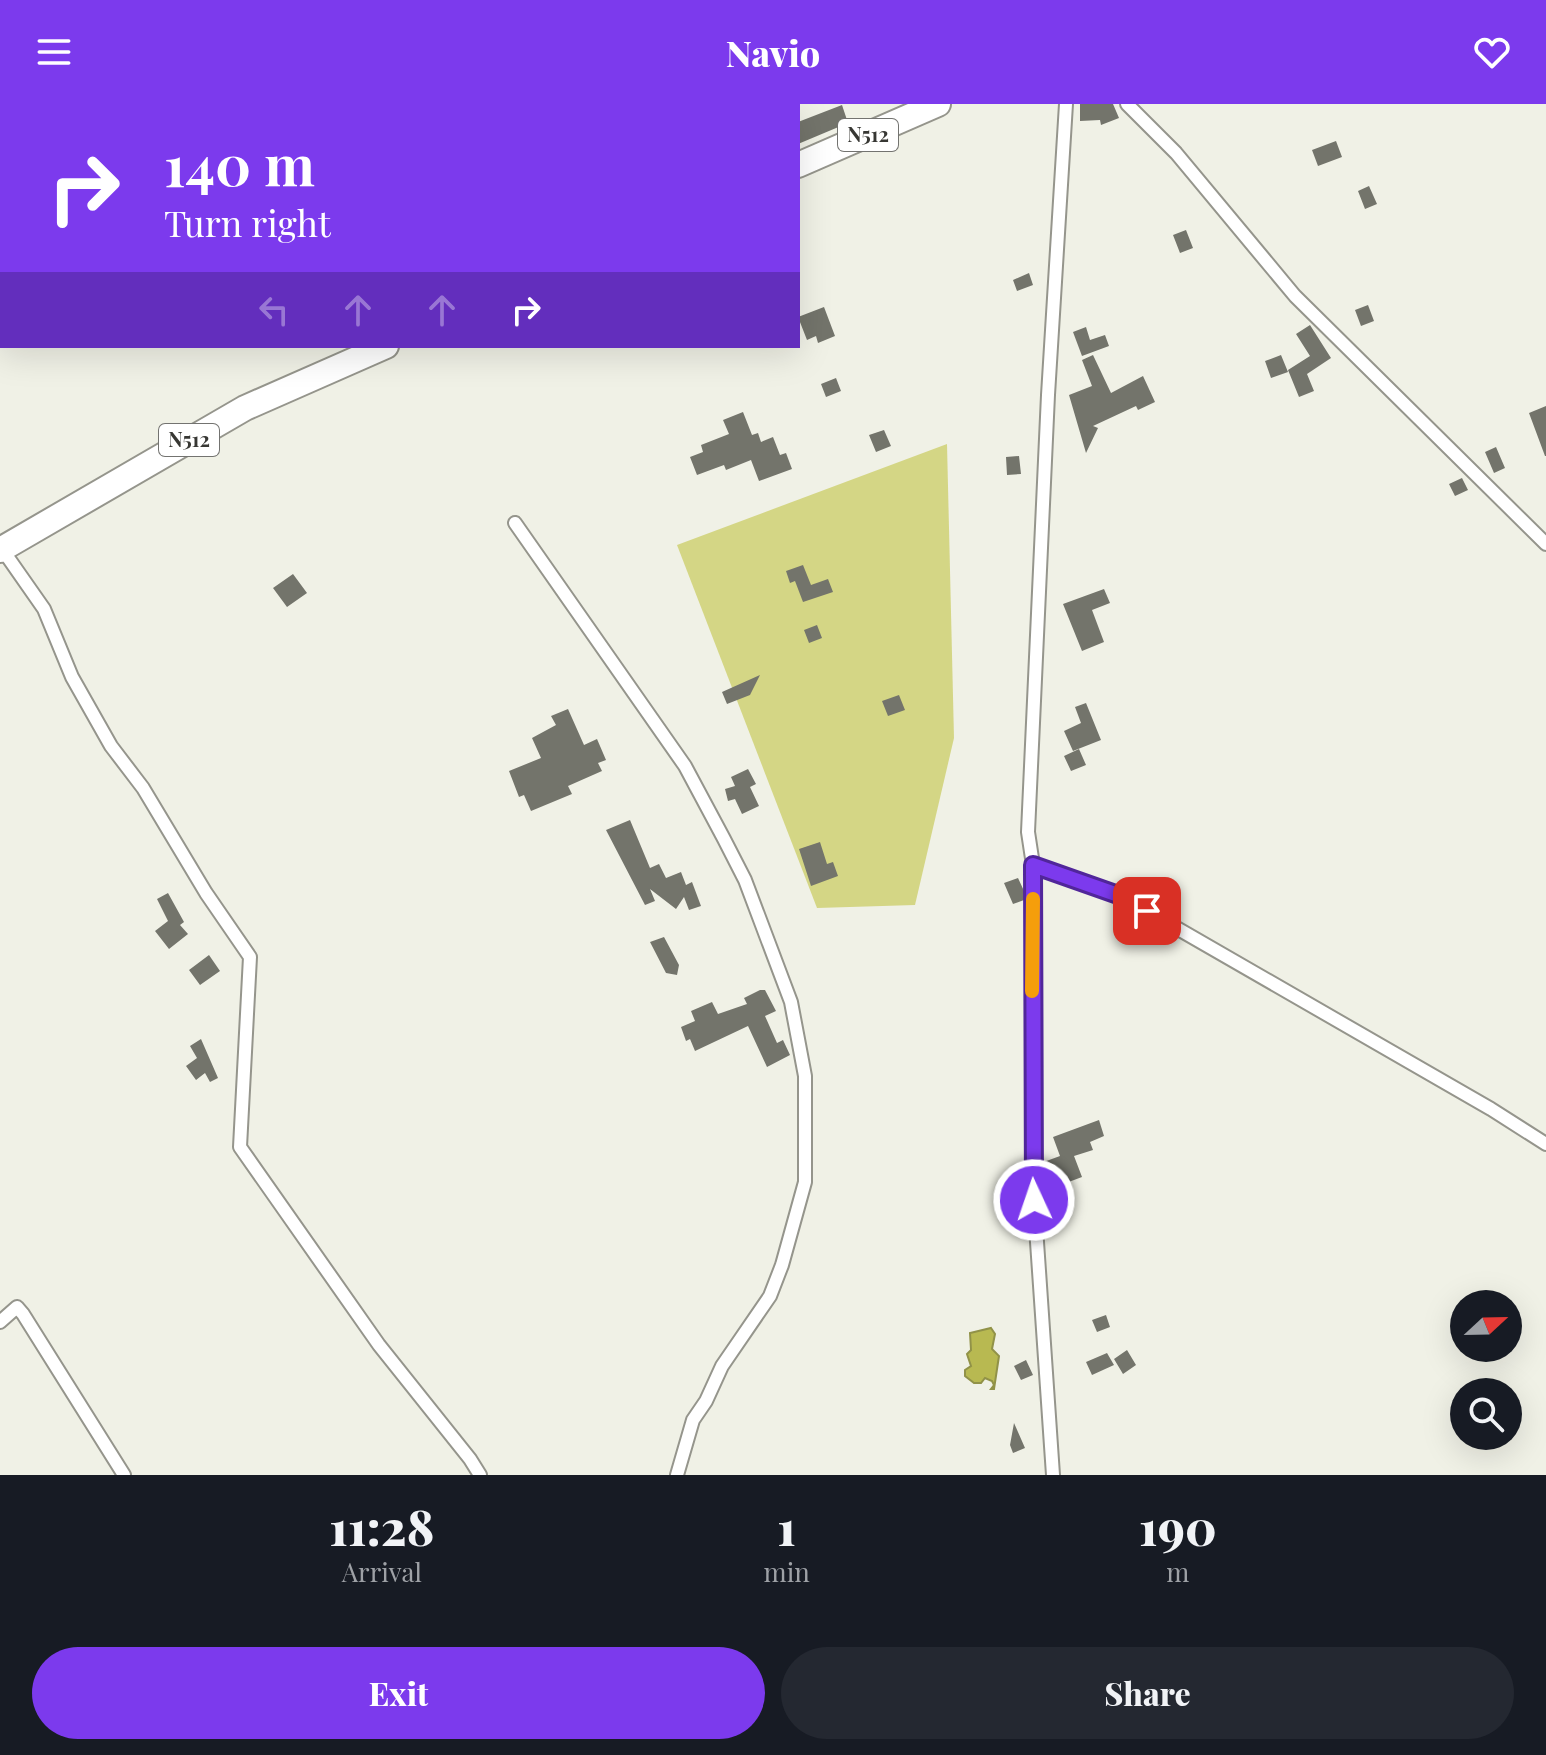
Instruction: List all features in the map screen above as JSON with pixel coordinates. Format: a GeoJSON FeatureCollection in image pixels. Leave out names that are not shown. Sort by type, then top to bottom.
{"type":"FeatureCollection","features":[{"type":"Feature","properties":{"kind":"highway","name":"N512"},"geometry":{"type":"LineString","coordinates":[[800,164],[938,104]]}},
{"type":"Feature","properties":{"kind":"highway","name":"N512"},"geometry":{"type":"LineString","coordinates":[[1,550],[245,408],[381,348]]}},
{"type":"Feature","properties":{"kind":"street"},"geometry":{"type":"LineString","coordinates":[[1053,1475],[1032,1169],[1033,865],[1029,816],[1048,395],[1066,104]]}},
{"type":"Feature","properties":{"kind":"street"},"geometry":{"type":"LineString","coordinates":[[1127,104],[1176,153],[1295,296],[1546,544]]}},
{"type":"Feature","properties":{"kind":"street"},"geometry":{"type":"LineString","coordinates":[[515,523],[685,766],[724,839],[745,880],[791,1002],[805,1076],[805,1182],[782,1265],[770,1296],[722,1366],[706,1401],[693,1420],[677,1475]]}},
{"type":"Feature","properties":{"kind":"street"},"geometry":{"type":"LineString","coordinates":[[1,550],[44,609],[72,677],[111,746],[143,788],[206,893],[250,957],[240,1147],[379,1345],[480,1475]]}},
{"type":"Feature","properties":{"kind":"street"},"geometry":{"type":"LineString","coordinates":[[1033,865],[1121,896],[1491,1109],[1546,1144]]}},
{"type":"Feature","properties":{"kind":"street"},"geometry":{"type":"LineString","coordinates":[[0,1322],[17,1307],[23,1314],[124,1475]]}},
{"type":"Feature","properties":{"kind":"green space"},"geometry":{"type":"Polygon","coordinates":[[[947,444],[954,738],[915,905],[817,908],[677,545],[947,444]]]}},
{"type":"Feature","properties":{"kind":"shaded area"},"geometry":{"type":"Polygon","coordinates":[[[991,1328],[995,1334],[992,1349],[999,1356],[994,1389],[991,1389],[994,1385],[992,1381],[985,1378],[981,1383],[974,1383],[965,1376],[965,1370],[971,1366],[967,1354],[971,1350],[970,1333],[991,1328]]]}},
{"type":"Feature","properties":{"kind":"building"},"geometry":{"type":"Polygon","coordinates":[[[1080,104],[1113,104],[1119,118],[1101,125],[1100,120],[1080,121],[1080,104]]]}},
{"type":"Feature","properties":{"kind":"building"},"geometry":{"type":"Polygon","coordinates":[[[842,105],[848,123],[800,143],[800,121],[842,105]]]}},
{"type":"Feature","properties":{"kind":"building"},"geometry":{"type":"Polygon","coordinates":[[[1336,141],[1342,157],[1318,166],[1312,150],[1336,141]]]}},
{"type":"Feature","properties":{"kind":"building"},"geometry":{"type":"Polygon","coordinates":[[[1369,186],[1377,204],[1365,209],[1358,191],[1369,186]]]}},
{"type":"Feature","properties":{"kind":"building"},"geometry":{"type":"Polygon","coordinates":[[[1186,230],[1193,248],[1180,253],[1173,235],[1186,230]]]}},
{"type":"Feature","properties":{"kind":"building"},"geometry":{"type":"Polygon","coordinates":[[[1029,273],[1033,285],[1017,291],[1013,280],[1029,273]]]}},
{"type":"Feature","properties":{"kind":"building"},"geometry":{"type":"Polygon","coordinates":[[[1368,305],[1374,321],[1361,326],[1355,310],[1368,305]]]}},
{"type":"Feature","properties":{"kind":"building"},"geometry":{"type":"Polygon","coordinates":[[[824,307],[835,336],[818,343],[816,336],[807,340],[800,316],[824,307]]]}},
{"type":"Feature","properties":{"kind":"building"},"geometry":{"type":"Polygon","coordinates":[[[1310,325],[1331,358],[1307,374],[1314,391],[1299,397],[1288,370],[1310,356],[1296,334],[1310,325]]]}},
{"type":"Feature","properties":{"kind":"building"},"geometry":{"type":"Polygon","coordinates":[[[1086,327],[1090,340],[1105,335],[1109,346],[1082,356],[1073,332],[1086,327]]]}},
{"type":"Feature","properties":{"kind":"building"},"geometry":{"type":"Polygon","coordinates":[[[1093,355],[1111,393],[1143,376],[1155,402],[1138,410],[1136,406],[1093,426],[1098,428],[1086,453],[1069,395],[1092,386],[1082,360],[1093,355]]]}},
{"type":"Feature","properties":{"kind":"building"},"geometry":{"type":"Polygon","coordinates":[[[1281,355],[1288,372],[1271,378],[1265,361],[1281,355]]]}},
{"type":"Feature","properties":{"kind":"building"},"geometry":{"type":"Polygon","coordinates":[[[836,378],[841,391],[826,397],[821,384],[836,378]]]}},
{"type":"Feature","properties":{"kind":"building"},"geometry":{"type":"Polygon","coordinates":[[[1546,406],[1546,456],[1545,456],[1529,413],[1546,406]]]}},
{"type":"Feature","properties":{"kind":"building"},"geometry":{"type":"Polygon","coordinates":[[[743,412],[752,435],[758,433],[761,442],[773,437],[780,455],[786,453],[792,469],[759,481],[751,460],[726,470],[724,465],[697,475],[690,457],[703,452],[701,445],[729,434],[723,420],[743,412]]]}},
{"type":"Feature","properties":{"kind":"building"},"geometry":{"type":"Polygon","coordinates":[[[884,430],[891,446],[876,452],[869,435],[884,430]]]}},
{"type":"Feature","properties":{"kind":"building"},"geometry":{"type":"Polygon","coordinates":[[[1496,447],[1505,468],[1494,473],[1485,452],[1496,447]]]}},
{"type":"Feature","properties":{"kind":"building"},"geometry":{"type":"Polygon","coordinates":[[[1019,456],[1021,474],[1007,475],[1006,457],[1019,456]]]}},
{"type":"Feature","properties":{"kind":"building"},"geometry":{"type":"Polygon","coordinates":[[[1462,478],[1468,490],[1455,496],[1449,484],[1462,478]]]}},
{"type":"Feature","properties":{"kind":"building"},"geometry":{"type":"Polygon","coordinates":[[[803,565],[811,585],[828,579],[833,592],[803,602],[795,581],[790,583],[786,571],[803,565]]]}},
{"type":"Feature","properties":{"kind":"building"},"geometry":{"type":"Polygon","coordinates":[[[293,574],[307,593],[287,607],[273,588],[293,574]]]}},
{"type":"Feature","properties":{"kind":"building"},"geometry":{"type":"Polygon","coordinates":[[[1104,589],[1110,603],[1092,610],[1104,642],[1082,651],[1063,604],[1104,589]]]}},
{"type":"Feature","properties":{"kind":"building"},"geometry":{"type":"Polygon","coordinates":[[[817,625],[822,638],[809,643],[804,630],[817,625]]]}},
{"type":"Feature","properties":{"kind":"building"},"geometry":{"type":"Polygon","coordinates":[[[760,675],[750,695],[727,704],[722,692],[760,675]]]}},
{"type":"Feature","properties":{"kind":"building"},"geometry":{"type":"Polygon","coordinates":[[[899,695],[905,710],[888,716],[882,701],[899,695]]]}},
{"type":"Feature","properties":{"kind":"building"},"geometry":{"type":"Polygon","coordinates":[[[1086,703],[1101,740],[1073,751],[1064,731],[1081,723],[1075,707],[1086,703]]]}},
{"type":"Feature","properties":{"kind":"building"},"geometry":{"type":"Polygon","coordinates":[[[568,709],[584,745],[597,739],[606,760],[598,763],[602,771],[568,786],[572,794],[531,811],[524,795],[519,797],[509,771],[541,758],[532,738],[556,725],[551,716],[568,709]]]}},
{"type":"Feature","properties":{"kind":"building"},"geometry":{"type":"Polygon","coordinates":[[[1079,749],[1086,765],[1071,771],[1064,756],[1079,749]]]}},
{"type":"Feature","properties":{"kind":"building"},"geometry":{"type":"Polygon","coordinates":[[[748,769],[756,784],[750,787],[759,806],[742,814],[735,799],[728,801],[725,789],[735,786],[731,777],[748,769]]]}},
{"type":"Feature","properties":{"kind":"building"},"geometry":{"type":"Polygon","coordinates":[[[630,820],[650,868],[659,864],[666,878],[681,872],[686,885],[692,882],[701,906],[689,910],[684,897],[676,909],[650,889],[655,901],[645,905],[606,830],[630,820]]]}},
{"type":"Feature","properties":{"kind":"building"},"geometry":{"type":"Polygon","coordinates":[[[820,842],[827,864],[833,862],[838,876],[811,886],[799,849],[820,842]]]}},
{"type":"Feature","properties":{"kind":"building"},"geometry":{"type":"Polygon","coordinates":[[[1018,878],[1024,900],[1013,904],[1004,883],[1018,878]]]}},
{"type":"Feature","properties":{"kind":"building"},"geometry":{"type":"Polygon","coordinates":[[[168,893],[184,922],[180,925],[188,934],[169,949],[155,931],[168,921],[157,899],[168,893]]]}},
{"type":"Feature","properties":{"kind":"building"},"geometry":{"type":"Polygon","coordinates":[[[664,937],[679,965],[677,975],[666,973],[650,942],[664,937]]]}},
{"type":"Feature","properties":{"kind":"building"},"geometry":{"type":"Polygon","coordinates":[[[209,955],[220,971],[200,985],[189,970],[209,955]]]}},
{"type":"Feature","properties":{"kind":"building"},"geometry":{"type":"Polygon","coordinates":[[[765,990],[776,1011],[765,1016],[777,1043],[783,1040],[790,1055],[767,1067],[748,1026],[695,1051],[690,1039],[686,1041],[681,1027],[695,1021],[691,1011],[712,1002],[718,1014],[747,1004],[744,998],[765,990]]]}},
{"type":"Feature","properties":{"kind":"building"},"geometry":{"type":"Polygon","coordinates":[[[201,1039],[218,1078],[210,1082],[205,1073],[196,1080],[186,1066],[197,1058],[190,1046],[201,1039]]]}},
{"type":"Feature","properties":{"kind":"building"},"geometry":{"type":"Polygon","coordinates":[[[1099,1120],[1104,1136],[1090,1142],[1093,1150],[1074,1156],[1082,1177],[1066,1183],[1063,1175],[1046,1182],[1041,1163],[1060,1156],[1053,1137],[1099,1120]]]}},
{"type":"Feature","properties":{"kind":"building"},"geometry":{"type":"Polygon","coordinates":[[[1106,1315],[1110,1327],[1097,1332],[1092,1320],[1106,1315]]]}},
{"type":"Feature","properties":{"kind":"building"},"geometry":{"type":"Polygon","coordinates":[[[1127,1350],[1136,1365],[1123,1374],[1114,1359],[1127,1350]]]}},
{"type":"Feature","properties":{"kind":"building"},"geometry":{"type":"Polygon","coordinates":[[[1107,1353],[1114,1365],[1092,1375],[1086,1362],[1107,1353]]]}},
{"type":"Feature","properties":{"kind":"building"},"geometry":{"type":"Polygon","coordinates":[[[1026,1360],[1033,1375],[1021,1380],[1014,1366],[1026,1360]]]}},
{"type":"Feature","properties":{"kind":"building"},"geometry":{"type":"Polygon","coordinates":[[[1014,1423],[1025,1448],[1013,1453],[1010,1445],[1014,1423]]]}},
{"type":"Feature","properties":{"kind":"slow traffic"},"geometry":{"type":"LineString","coordinates":[[1032,991],[1033,899]]}},
{"type":"Feature","properties":{"kind":"route"},"geometry":{"type":"LineString","coordinates":[[1034,1200],[1033,865],[1121,896],[1147,911]]}}]}
